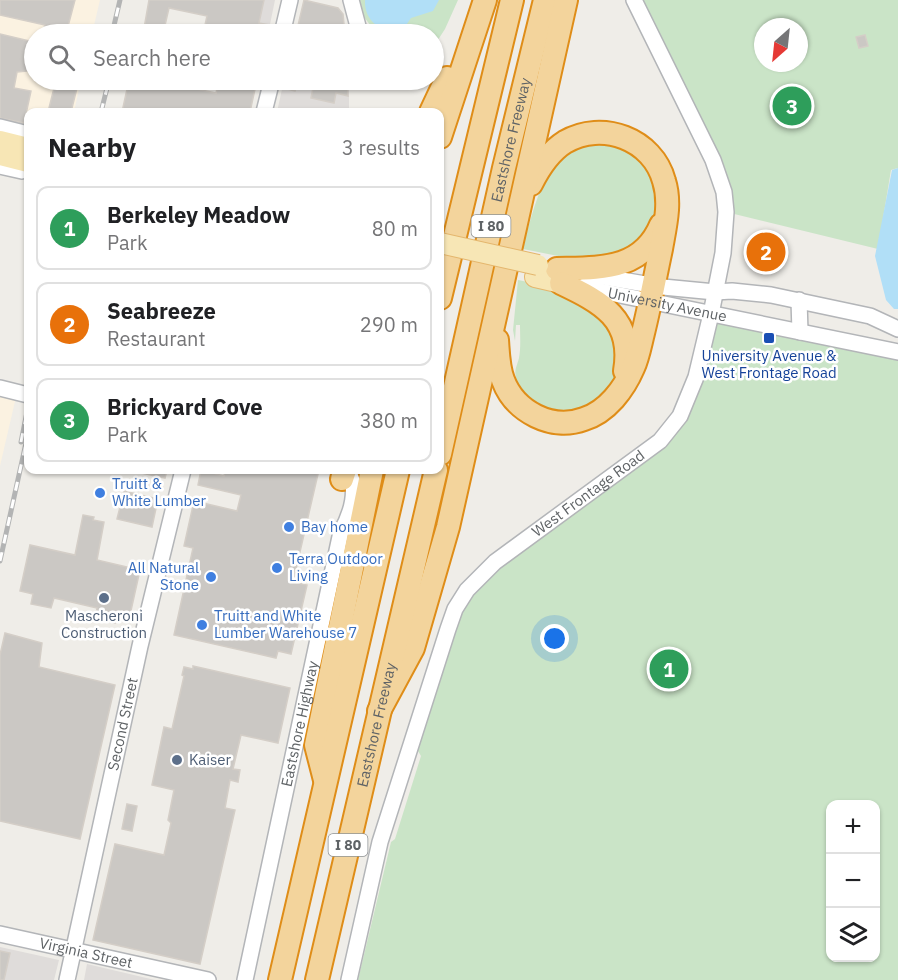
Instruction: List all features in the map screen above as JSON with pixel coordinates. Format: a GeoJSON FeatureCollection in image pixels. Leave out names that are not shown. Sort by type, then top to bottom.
{"type":"FeatureCollection","features":[{"type":"Feature","properties":{"kind":"highway"},"geometry":{"type":"LineString","coordinates":[[444,85],[484,0]]}},
{"type":"Feature","properties":{"kind":"highway"},"geometry":{"type":"LineString","coordinates":[[444,125],[484,0]]}},
{"type":"Feature","properties":{"kind":"highway","name":"I 80"},"geometry":{"type":"LineString","coordinates":[[444,281],[512,0]]}},
{"type":"Feature","properties":{"kind":"highway","name":"Eastshore Freeway"},"geometry":{"type":"LineString","coordinates":[[444,436],[504,168],[545,0]]}},
{"type":"Feature","properties":{"kind":"highway"},"geometry":{"type":"LineString","coordinates":[[379,711],[413,648],[437,569],[566,0]]}},
{"type":"Feature","properties":{"kind":"highway"},"geometry":{"type":"LineString","coordinates":[[433,108],[441,90]]}},
{"type":"Feature","properties":{"kind":"highway"},"geometry":{"type":"LineString","coordinates":[[504,279],[498,333],[498,361],[502,380],[517,402],[541,418],[567,423],[585,419],[606,407],[633,368],[653,295],[666,221],[667,198],[662,174],[643,148],[619,136],[605,133],[590,134],[566,142],[545,160],[531,184],[516,226]]}},
{"type":"Feature","properties":{"kind":"highway"},"geometry":{"type":"LineString","coordinates":[[548,273],[612,266],[634,258],[647,248],[656,235],[663,220],[667,198]]}},
{"type":"Feature","properties":{"kind":"highway"},"geometry":{"type":"LineString","coordinates":[[548,273],[601,304],[619,324],[625,339],[627,360],[618,392]]}},
{"type":"Feature","properties":{"kind":"highway"},"geometry":{"type":"LineString","coordinates":[[327,784],[316,745],[371,474]]}},
{"type":"Feature","properties":{"kind":"highway","name":"I 80"},"geometry":{"type":"LineString","coordinates":[[280,980],[397,474]]}},
{"type":"Feature","properties":{"kind":"highway","name":"Eastshore Freeway"},"geometry":{"type":"LineString","coordinates":[[317,980],[435,474]]}},
{"type":"Feature","properties":{"kind":"main road"},"geometry":{"type":"LineString","coordinates":[[0,141],[24,147]]}},
{"type":"Feature","properties":{"kind":"main road"},"geometry":{"type":"LineString","coordinates":[[0,155],[24,161]]}},
{"type":"Feature","properties":{"kind":"main road","name":"University Avenue"},"geometry":{"type":"LineString","coordinates":[[444,244],[548,273]]}},
{"type":"Feature","properties":{"kind":"main road","name":"University Avenue"},"geometry":{"type":"LineString","coordinates":[[444,256],[548,273]]}},
{"type":"Feature","properties":{"kind":"street"},"geometry":{"type":"LineString","coordinates":[[284,24],[290,0]]}},
{"type":"Feature","properties":{"kind":"street"},"geometry":{"type":"LineString","coordinates":[[351,0],[357,24]]}},
{"type":"Feature","properties":{"kind":"street","name":"West Frontage Road"},"geometry":{"type":"LineString","coordinates":[[349,980],[380,842],[444,639],[461,599],[472,583],[495,562],[641,456],[670,430],[684,409],[693,386],[715,292],[726,228],[725,202],[721,182],[708,149],[634,0]]}},
{"type":"Feature","properties":{"kind":"street"},"geometry":{"type":"LineString","coordinates":[[265,108],[270,90]]}},
{"type":"Feature","properties":{"kind":"street"},"geometry":{"type":"LineString","coordinates":[[0,127],[24,133]]}},
{"type":"Feature","properties":{"kind":"street"},"geometry":{"type":"LineString","coordinates":[[0,166],[24,170]]}},
{"type":"Feature","properties":{"kind":"street","name":"University Avenue"},"geometry":{"type":"LineString","coordinates":[[548,273],[653,295],[711,314],[898,352]]}},
{"type":"Feature","properties":{"kind":"street","name":"University Avenue"},"geometry":{"type":"LineString","coordinates":[[653,295],[744,292],[799,300],[870,316],[898,328]]}},
{"type":"Feature","properties":{"kind":"street"},"geometry":{"type":"LineString","coordinates":[[799,300],[800,332]]}},
{"type":"Feature","properties":{"kind":"street"},"geometry":{"type":"LineString","coordinates":[[0,388],[24,394]]}},
{"type":"Feature","properties":{"kind":"street","name":"Second Street"},"geometry":{"type":"LineString","coordinates":[[67,980],[140,646],[182,474]]}},
{"type":"Feature","properties":{"kind":"street","name":"Eastshore Highway"},"geometry":{"type":"LineString","coordinates":[[245,980],[341,532],[338,522],[344,489],[341,474]]}},
{"type":"Feature","properties":{"kind":"street","name":"Virginia Street"},"geometry":{"type":"LineString","coordinates":[[0,934],[208,980]]}},
{"type":"Feature","properties":{"kind":"shaded area"},"geometry":{"type":"Polygon","coordinates":[[[0,0],[100,0],[94,24],[24,24],[24,90],[79,90],[75,108],[24,108],[24,125],[0,119],[0,0]]]}},
{"type":"Feature","properties":{"kind":"shaded area"},"geometry":{"type":"Polygon","coordinates":[[[220,0],[275,0],[270,24],[214,24],[220,0]]]}},
{"type":"Feature","properties":{"kind":"shaded area"},"geometry":{"type":"Polygon","coordinates":[[[282,90],[349,90],[349,108],[278,108],[282,90]]]}},
{"type":"Feature","properties":{"kind":"shaded area"},"geometry":{"type":"Polygon","coordinates":[[[0,394],[16,397],[0,466],[0,394]]]}},
{"type":"Feature","properties":{"kind":"shaded area"},"geometry":{"type":"Polygon","coordinates":[[[0,947],[59,960],[54,980],[0,980],[0,947]]]}},
{"type":"Feature","properties":{"kind":"shaded area"},"geometry":{"type":"Polygon","coordinates":[[[87,964],[155,980],[84,980],[87,964]]]}},
{"type":"Feature","properties":{"kind":"green space"},"geometry":{"type":"Polygon","coordinates":[[[360,0],[458,0],[444,31],[444,24],[369,24],[364,17],[360,0]]]}},
{"type":"Feature","properties":{"kind":"green space"},"geometry":{"type":"Polygon","coordinates":[[[634,0],[898,0],[898,168],[891,170],[878,249],[726,212],[725,202],[634,0]]]}},
{"type":"Feature","properties":{"kind":"green space"},"geometry":{"type":"Polygon","coordinates":[[[594,141],[632,150],[655,176],[658,209],[642,242],[611,258],[568,258],[523,249],[537,200],[553,163],[572,150],[594,141]]]}},
{"type":"Feature","properties":{"kind":"green space"},"geometry":{"type":"Polygon","coordinates":[[[518,280],[538,284],[580,300],[613,330],[617,371],[604,394],[594,402],[582,408],[556,411],[544,408],[532,401],[520,389],[515,373],[520,354],[520,325],[516,325],[515,341],[513,330],[518,280]]]}},
{"type":"Feature","properties":{"kind":"green space"},"geometry":{"type":"Polygon","coordinates":[[[711,314],[791,337],[898,359],[898,980],[358,980],[391,842],[395,839],[421,756],[415,746],[430,697],[472,583],[670,430],[711,314]]]}},
{"type":"Feature","properties":{"kind":"water"},"geometry":{"type":"Polygon","coordinates":[[[365,0],[439,0],[433,11],[411,18],[407,24],[375,24],[365,8],[365,0]]]}},
{"type":"Feature","properties":{"kind":"water"},"geometry":{"type":"Polygon","coordinates":[[[898,168],[898,309],[894,309],[886,300],[875,256],[892,170],[898,168]]]}},
{"type":"Feature","properties":{"kind":"building"},"geometry":{"type":"Polygon","coordinates":[[[0,0],[75,0],[69,24],[40,24],[0,15],[0,0]]]}},
{"type":"Feature","properties":{"kind":"building"},"geometry":{"type":"Polygon","coordinates":[[[149,0],[264,0],[259,23],[264,24],[205,24],[207,16],[169,8],[165,24],[145,24],[149,0]]]}},
{"type":"Feature","properties":{"kind":"building"},"geometry":{"type":"Polygon","coordinates":[[[304,0],[338,8],[343,14],[344,24],[298,24],[304,0]]]}},
{"type":"Feature","properties":{"kind":"building"},"geometry":{"type":"Polygon","coordinates":[[[0,34],[24,40],[24,71],[17,72],[14,88],[31,91],[27,108],[24,108],[24,123],[0,118],[0,34]]]}},
{"type":"Feature","properties":{"kind":"building"},"geometry":{"type":"Polygon","coordinates":[[[865,35],[868,46],[859,48],[856,37],[865,35]]]}},
{"type":"Feature","properties":{"kind":"building"},"geometry":{"type":"Polygon","coordinates":[[[54,90],[76,90],[72,108],[49,108],[54,90]]]}},
{"type":"Feature","properties":{"kind":"building"},"geometry":{"type":"Polygon","coordinates":[[[127,90],[202,90],[216,93],[217,90],[255,90],[251,108],[123,108],[127,90]]]}},
{"type":"Feature","properties":{"kind":"building"},"geometry":{"type":"Polygon","coordinates":[[[313,90],[348,90],[348,96],[336,93],[334,103],[311,98],[313,90]]]}},
{"type":"Feature","properties":{"kind":"building"},"geometry":{"type":"Polygon","coordinates":[[[773,235],[783,251],[780,253],[784,260],[775,265],[773,262],[761,270],[749,251],[773,235]]]}},
{"type":"Feature","properties":{"kind":"building"},"geometry":{"type":"Polygon","coordinates":[[[146,474],[166,474],[165,478],[146,474]]]}},
{"type":"Feature","properties":{"kind":"building"},"geometry":{"type":"Polygon","coordinates":[[[200,474],[224,476],[224,474],[318,474],[293,582],[307,585],[291,654],[278,651],[276,658],[174,635],[193,548],[184,546],[194,501],[237,511],[241,495],[198,485],[200,474]]]}},
{"type":"Feature","properties":{"kind":"building"},"geometry":{"type":"Polygon","coordinates":[[[124,491],[158,499],[152,527],[117,519],[124,491]]]}},
{"type":"Feature","properties":{"kind":"building"},"geometry":{"type":"Polygon","coordinates":[[[83,515],[104,522],[97,560],[140,570],[130,615],[118,612],[115,623],[95,618],[97,608],[54,598],[51,608],[31,604],[33,594],[20,591],[30,545],[75,555],[83,515]]]}},
{"type":"Feature","properties":{"kind":"building"},"geometry":{"type":"Polygon","coordinates":[[[5,633],[42,643],[39,667],[115,685],[80,839],[0,821],[0,655],[5,633]]]}},
{"type":"Feature","properties":{"kind":"building"},"geometry":{"type":"Polygon","coordinates":[[[193,666],[290,688],[278,743],[241,735],[233,769],[240,770],[238,782],[230,780],[225,808],[235,810],[200,964],[93,940],[115,844],[164,855],[171,823],[168,820],[174,790],[152,785],[164,727],[172,729],[184,667],[193,669],[193,666]]]}},
{"type":"Feature","properties":{"kind":"building"},"geometry":{"type":"Polygon","coordinates":[[[127,804],[137,806],[132,831],[122,829],[127,804]]]}},
{"type":"Feature","properties":{"kind":"building"},"geometry":{"type":"Polygon","coordinates":[[[0,951],[10,953],[4,980],[0,980],[0,951]]]}},
{"type":"Feature","properties":{"kind":"railway"},"geometry":{"type":"LineString","coordinates":[[114,24],[120,0]]}},
{"type":"Feature","properties":{"kind":"railway"},"geometry":{"type":"LineString","coordinates":[[102,108],[106,90]]}},
{"type":"Feature","properties":{"kind":"railway"},"geometry":{"type":"LineString","coordinates":[[21,442],[24,427]]}},
{"type":"Feature","properties":{"kind":"railway"},"geometry":{"type":"LineString","coordinates":[[0,561],[24,452]]}},
{"type":"Feature","properties":{"kind":"place","name":"Brickyard Cove"},"geometry":{"type":"Point","coordinates":[792,106]}},
{"type":"Feature","properties":{"kind":"place","name":"Seabreeze"},"geometry":{"type":"Point","coordinates":[766,252]}},
{"type":"Feature","properties":{"kind":"place","name":"University Avenue & West Frontage Road"},"geometry":{"type":"Point","coordinates":[769,338]}},
{"type":"Feature","properties":{"kind":"place","name":"Truitt & White Lumber"},"geometry":{"type":"Point","coordinates":[100,493]}},
{"type":"Feature","properties":{"kind":"place","name":"Bay home"},"geometry":{"type":"Point","coordinates":[289,527]}},
{"type":"Feature","properties":{"kind":"place","name":"Terra Outdoor Living"},"geometry":{"type":"Point","coordinates":[277,568]}},
{"type":"Feature","properties":{"kind":"place","name":"All Natural Stone"},"geometry":{"type":"Point","coordinates":[211,577]}},
{"type":"Feature","properties":{"kind":"place","name":"Mascheroni Construction"},"geometry":{"type":"Point","coordinates":[104,598]}},
{"type":"Feature","properties":{"kind":"place","name":"Truitt and White Lumber Warehouse 7"},"geometry":{"type":"Point","coordinates":[202,625]}},
{"type":"Feature","properties":{"kind":"place","name":"Berkeley Meadow"},"geometry":{"type":"Point","coordinates":[669,669]}},
{"type":"Feature","properties":{"kind":"place","name":"Kaiser"},"geometry":{"type":"Point","coordinates":[177,760]}}]}
